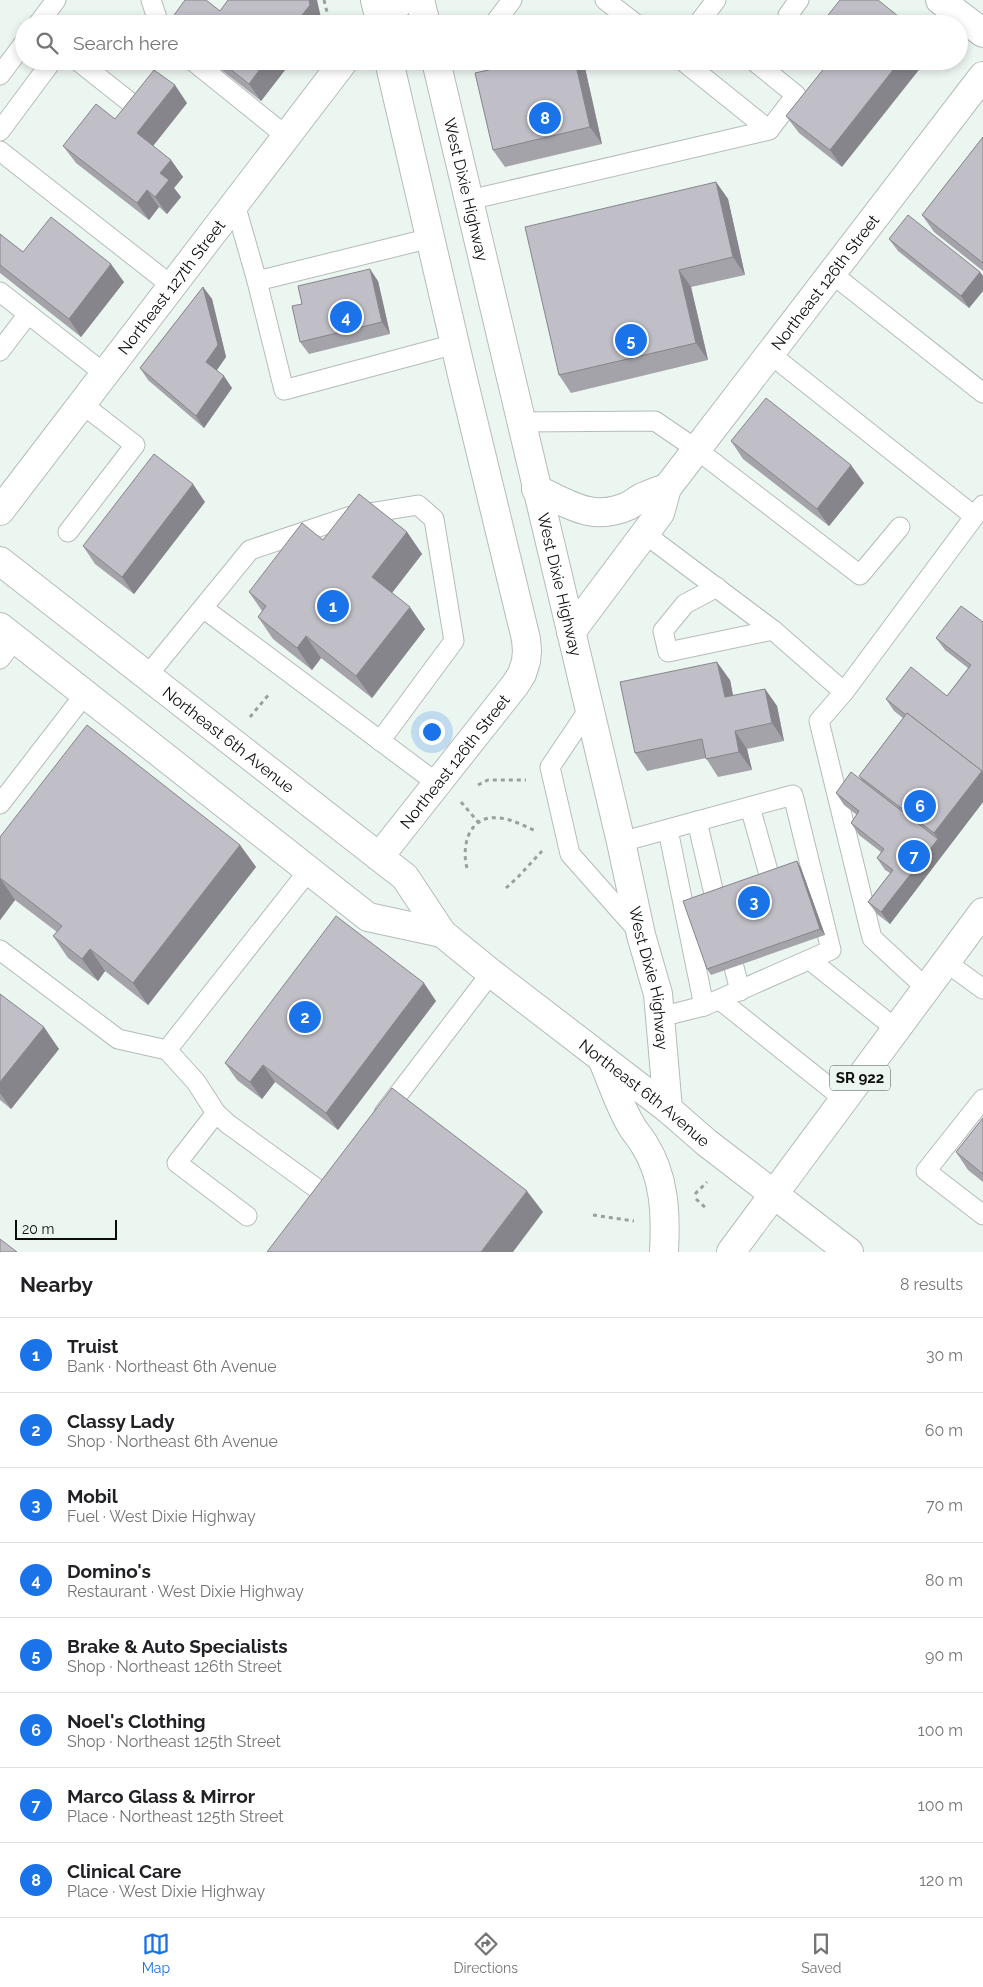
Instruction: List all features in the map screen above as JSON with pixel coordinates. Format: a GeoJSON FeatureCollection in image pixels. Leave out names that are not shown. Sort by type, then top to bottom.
{"type":"FeatureCollection","features":[{"type":"Feature","properties":{"kind":"main road"},"geometry":{"type":"LineString","coordinates":[[382,15],[402,0]]}},
{"type":"Feature","properties":{"kind":"main road"},"geometry":{"type":"LineString","coordinates":[[420,0],[424,15]]}},
{"type":"Feature","properties":{"kind":"main road"},"geometry":{"type":"LineString","coordinates":[[940,0],[960,15]]}},
{"type":"Feature","properties":{"kind":"main road"},"geometry":{"type":"LineString","coordinates":[[968,21],[983,33]]}},
{"type":"Feature","properties":{"kind":"main road","name":"Northeast 127th Street"},"geometry":{"type":"LineString","coordinates":[[0,511],[337,70]]}},
{"type":"Feature","properties":{"kind":"main road"},"geometry":{"type":"LineString","coordinates":[[391,70],[455,344]]}},
{"type":"Feature","properties":{"kind":"main road","name":"West Dixie Highway"},"geometry":{"type":"LineString","coordinates":[[438,70],[621,842],[641,935],[658,994],[668,1109]]}},
{"type":"Feature","properties":{"kind":"main road","name":"Northeast 126th Street"},"geometry":{"type":"LineString","coordinates":[[571,632],[660,513],[667,488],[983,76]]}},
{"type":"Feature","properties":{"kind":"main road","name":"Northeast 126th Street"},"geometry":{"type":"LineString","coordinates":[[379,857],[447,791],[522,674],[526,661],[527,650],[519,609],[455,344]]}},
{"type":"Feature","properties":{"kind":"main road"},"geometry":{"type":"LineString","coordinates":[[536,489],[592,513],[604,514],[630,505],[643,496],[667,488]]}},
{"type":"Feature","properties":{"kind":"main road","name":"Northeast 6th Avenue"},"geometry":{"type":"LineString","coordinates":[[0,561],[405,877],[442,933],[849,1252]]}},
{"type":"Feature","properties":{"kind":"main road","name":"Northeast 6th Avenue"},"geometry":{"type":"LineString","coordinates":[[5,642],[85,694],[368,917],[442,933]]}},
{"type":"Feature","properties":{"kind":"main road","name":"SR 922"},"geometry":{"type":"LineString","coordinates":[[731,1252],[983,912]]}},
{"type":"Feature","properties":{"kind":"main road"},"geometry":{"type":"LineString","coordinates":[[603,1061],[630,1125],[644,1144],[655,1166],[664,1204],[664,1252]]}},
{"type":"Feature","properties":{"kind":"lane"},"geometry":{"type":"LineString","coordinates":[[45,15],[56,0]]}},
{"type":"Feature","properties":{"kind":"lane"},"geometry":{"type":"LineString","coordinates":[[151,0],[156,15]]}},
{"type":"Feature","properties":{"kind":"lane"},"geometry":{"type":"LineString","coordinates":[[501,15],[512,0]]}},
{"type":"Feature","properties":{"kind":"lane"},"geometry":{"type":"LineString","coordinates":[[605,0],[624,15]]}},
{"type":"Feature","properties":{"kind":"lane"},"geometry":{"type":"LineString","coordinates":[[707,15],[716,0]]}},
{"type":"Feature","properties":{"kind":"lane"},"geometry":{"type":"LineString","coordinates":[[788,15],[799,0]]}},
{"type":"Feature","properties":{"kind":"lane"},"geometry":{"type":"LineString","coordinates":[[0,76],[15,55]]}},
{"type":"Feature","properties":{"kind":"lane"},"geometry":{"type":"LineString","coordinates":[[0,131],[45,70]]}},
{"type":"Feature","properties":{"kind":"lane"},"geometry":{"type":"LineString","coordinates":[[89,70],[131,103]]}},
{"type":"Feature","properties":{"kind":"lane"},"geometry":{"type":"LineString","coordinates":[[204,70],[286,136]]}},
{"type":"Feature","properties":{"kind":"lane"},"geometry":{"type":"LineString","coordinates":[[694,70],[769,130]]}},
{"type":"Feature","properties":{"kind":"lane"},"geometry":{"type":"LineString","coordinates":[[469,200],[769,130],[796,95],[765,70]]}},
{"type":"Feature","properties":{"kind":"lane"},"geometry":{"type":"LineString","coordinates":[[0,150],[172,286]]}},
{"type":"Feature","properties":{"kind":"lane"},"geometry":{"type":"LineString","coordinates":[[235,204],[257,281],[284,390],[455,344]]}},
{"type":"Feature","properties":{"kind":"lane"},"geometry":{"type":"LineString","coordinates":[[257,281],[431,238]]}},
{"type":"Feature","properties":{"kind":"lane"},"geometry":{"type":"LineString","coordinates":[[831,273],[983,393]]}},
{"type":"Feature","properties":{"kind":"lane"},"geometry":{"type":"LineString","coordinates":[[0,292],[105,374]]}},
{"type":"Feature","properties":{"kind":"lane"},"geometry":{"type":"LineString","coordinates":[[0,351],[28,314]]}},
{"type":"Feature","properties":{"kind":"lane"},"geometry":{"type":"LineString","coordinates":[[770,354],[979,511],[844,692],[819,722],[872,938],[926,988]]}},
{"type":"Feature","properties":{"kind":"lane"},"geometry":{"type":"LineString","coordinates":[[68,532],[135,445],[82,404]]}},
{"type":"Feature","properties":{"kind":"lane"},"geometry":{"type":"LineString","coordinates":[[522,422],[655,421],[696,449],[860,575],[900,527]]}},
{"type":"Feature","properties":{"kind":"lane"},"geometry":{"type":"LineString","coordinates":[[147,676],[250,550],[351,516],[418,505],[434,519],[454,641],[380,741]]}},
{"type":"Feature","properties":{"kind":"lane"},"geometry":{"type":"LineString","coordinates":[[644,534],[718,587],[773,630],[844,692]]}},
{"type":"Feature","properties":{"kind":"lane"},"geometry":{"type":"LineString","coordinates":[[718,587],[686,604],[663,631],[668,652],[773,630]]}},
{"type":"Feature","properties":{"kind":"lane"},"geometry":{"type":"LineString","coordinates":[[203,608],[447,791]]}},
{"type":"Feature","properties":{"kind":"lane"},"geometry":{"type":"LineString","coordinates":[[0,804],[85,694]]}},
{"type":"Feature","properties":{"kind":"lane"},"geometry":{"type":"LineString","coordinates":[[589,709],[550,767],[570,854],[641,935]]}},
{"type":"Feature","properties":{"kind":"lane"},"geometry":{"type":"LineString","coordinates":[[621,842],[793,795],[831,950],[712,1003],[660,1016]]}},
{"type":"Feature","properties":{"kind":"lane"},"geometry":{"type":"LineString","coordinates":[[750,807],[770,878]]}},
{"type":"Feature","properties":{"kind":"lane"},"geometry":{"type":"LineString","coordinates":[[697,821],[714,898]]}},
{"type":"Feature","properties":{"kind":"lane"},"geometry":{"type":"LineString","coordinates":[[668,830],[712,1003],[844,1099]]}},
{"type":"Feature","properties":{"kind":"lane"},"geometry":{"type":"LineString","coordinates":[[166,1050],[309,870]]}},
{"type":"Feature","properties":{"kind":"lane"},"geometry":{"type":"LineString","coordinates":[[790,947],[802,963],[896,1029]]}},
{"type":"Feature","properties":{"kind":"lane"},"geometry":{"type":"LineString","coordinates":[[0,950],[118,1039],[166,1050],[196,1082],[216,1113],[228,1124],[323,1193]]}},
{"type":"Feature","properties":{"kind":"lane"},"geometry":{"type":"LineString","coordinates":[[946,962],[983,989]]}},
{"type":"Feature","properties":{"kind":"lane"},"geometry":{"type":"LineString","coordinates":[[734,967],[740,991]]}},
{"type":"Feature","properties":{"kind":"lane"},"geometry":{"type":"LineString","coordinates":[[376,1124],[491,973]]}},
{"type":"Feature","properties":{"kind":"lane"},"geometry":{"type":"LineString","coordinates":[[983,1099],[926,1171],[983,1215]]}},
{"type":"Feature","properties":{"kind":"lane"},"geometry":{"type":"LineString","coordinates":[[216,1113],[177,1163],[247,1216]]}},
{"type":"Feature","properties":{"kind":"lane"},"geometry":{"type":"LineString","coordinates":[[312,1208],[335,1178]]}},
{"type":"Feature","properties":{"kind":"path"},"geometry":{"type":"LineString","coordinates":[[324,0],[328,15]]}},
{"type":"Feature","properties":{"kind":"path"},"geometry":{"type":"LineString","coordinates":[[247,721],[270,692]]}},
{"type":"Feature","properties":{"kind":"path"},"geometry":{"type":"LineString","coordinates":[[447,791],[479,823]]}},
{"type":"Feature","properties":{"kind":"path"},"geometry":{"type":"LineString","coordinates":[[467,868],[464,858],[464,846],[469,833],[486,819],[497,817],[510,820],[539,833]]}},
{"type":"Feature","properties":{"kind":"path"},"geometry":{"type":"LineString","coordinates":[[506,888],[544,849]]}},
{"type":"Feature","properties":{"kind":"path"},"geometry":{"type":"LineString","coordinates":[[693,1196],[708,1182]]}},
{"type":"Feature","properties":{"kind":"path"},"geometry":{"type":"LineString","coordinates":[[592,1215],[642,1221]]}},
{"type":"Feature","properties":{"kind":"building"},"geometry":{"type":"Polygon","coordinates":[[[185,0],[206,0],[220,11],[228,0],[309,0],[310,5],[302,15],[174,15],[185,0]]]}},
{"type":"Feature","properties":{"kind":"building"},"geometry":{"type":"Polygon","coordinates":[[[840,0],[878,0],[897,15],[828,15],[840,0]]]}},
{"type":"Feature","properties":{"kind":"building"},"geometry":{"type":"Polygon","coordinates":[[[154,70],[175,85],[137,133],[171,160],[160,173],[169,180],[155,197],[147,190],[137,203],[63,146],[96,104],[115,119],[154,70]]]}},
{"type":"Feature","properties":{"kind":"building"},"geometry":{"type":"Polygon","coordinates":[[[231,70],[259,70],[249,84],[231,70]]]}},
{"type":"Feature","properties":{"kind":"building"},"geometry":{"type":"Polygon","coordinates":[[[488,70],[577,70],[590,127],[493,150],[475,73],[488,70]]]}},
{"type":"Feature","properties":{"kind":"building"},"geometry":{"type":"Polygon","coordinates":[[[823,70],[893,70],[830,150],[786,116],[823,70]]]}},
{"type":"Feature","properties":{"kind":"building"},"geometry":{"type":"Polygon","coordinates":[[[983,137],[983,263],[922,215],[983,137]]]}},
{"type":"Feature","properties":{"kind":"building"},"geometry":{"type":"Polygon","coordinates":[[[716,182],[733,257],[679,270],[696,343],[559,375],[525,227],[716,182]]]}},
{"type":"Feature","properties":{"kind":"building"},"geometry":{"type":"Polygon","coordinates":[[[908,215],[980,272],[961,296],[889,239],[908,215]]]}},
{"type":"Feature","properties":{"kind":"building"},"geometry":{"type":"Polygon","coordinates":[[[51,217],[111,264],[69,319],[0,265],[0,234],[23,252],[51,217]]]}},
{"type":"Feature","properties":{"kind":"building"},"geometry":{"type":"Polygon","coordinates":[[[370,269],[382,322],[300,342],[292,306],[302,304],[298,286],[370,269]]]}},
{"type":"Feature","properties":{"kind":"building"},"geometry":{"type":"Polygon","coordinates":[[[203,287],[218,345],[206,362],[224,376],[196,416],[140,368],[203,287]]]}},
{"type":"Feature","properties":{"kind":"building"},"geometry":{"type":"Polygon","coordinates":[[[766,398],[851,465],[817,509],[731,441],[766,398]]]}},
{"type":"Feature","properties":{"kind":"building"},"geometry":{"type":"Polygon","coordinates":[[[154,454],[193,484],[122,577],[83,546],[154,454]]]}},
{"type":"Feature","properties":{"kind":"building"},"geometry":{"type":"Polygon","coordinates":[[[359,494],[407,532],[372,577],[410,607],[356,676],[306,636],[297,648],[258,617],[266,606],[249,592],[302,523],[323,540],[359,494]]]}},
{"type":"Feature","properties":{"kind":"building"},"geometry":{"type":"Polygon","coordinates":[[[961,606],[983,622],[983,773],[907,713],[906,715],[886,699],[911,667],[947,696],[971,665],[936,638],[961,606]]]}},
{"type":"Feature","properties":{"kind":"building"},"geometry":{"type":"Polygon","coordinates":[[[717,662],[725,697],[765,689],[772,723],[735,731],[739,752],[706,759],[702,739],[635,753],[620,682],[717,662]]]}},
{"type":"Feature","properties":{"kind":"building"},"geometry":{"type":"Polygon","coordinates":[[[907,713],[982,771],[934,833],[859,776],[907,713]]]}},
{"type":"Feature","properties":{"kind":"building"},"geometry":{"type":"Polygon","coordinates":[[[87,725],[240,845],[133,983],[90,949],[82,959],[53,936],[62,926],[0,878],[0,837],[87,725]]]}},
{"type":"Feature","properties":{"kind":"building"},"geometry":{"type":"Polygon","coordinates":[[[851,772],[938,839],[881,912],[868,902],[893,870],[877,858],[884,849],[851,823],[859,811],[836,793],[851,772]]]}},
{"type":"Feature","properties":{"kind":"building"},"geometry":{"type":"Polygon","coordinates":[[[797,861],[820,929],[707,969],[683,901],[797,861]]]}},
{"type":"Feature","properties":{"kind":"building"},"geometry":{"type":"Polygon","coordinates":[[[336,916],[424,983],[326,1113],[263,1065],[250,1082],[225,1063],[336,916]]]}},
{"type":"Feature","properties":{"kind":"building"},"geometry":{"type":"Polygon","coordinates":[[[0,994],[44,1027],[0,1082],[0,994]]]}},
{"type":"Feature","properties":{"kind":"building"},"geometry":{"type":"Polygon","coordinates":[[[392,1088],[527,1191],[481,1252],[267,1252],[392,1088]]]}},
{"type":"Feature","properties":{"kind":"building"},"geometry":{"type":"Polygon","coordinates":[[[983,1118],[983,1174],[956,1152],[983,1118]]]}},
{"type":"Feature","properties":{"kind":"building"},"geometry":{"type":"Polygon","coordinates":[[[0,1239],[17,1252],[0,1252],[0,1239]]]}},
{"type":"Feature","properties":{"kind":"place","name":"Clinical Care"},"geometry":{"type":"Point","coordinates":[545,118]}},
{"type":"Feature","properties":{"kind":"place","name":"Domino's"},"geometry":{"type":"Point","coordinates":[346,317]}},
{"type":"Feature","properties":{"kind":"place","name":"Brake & Auto Specialists"},"geometry":{"type":"Point","coordinates":[631,340]}},
{"type":"Feature","properties":{"kind":"place","name":"Truist"},"geometry":{"type":"Point","coordinates":[333,606]}},
{"type":"Feature","properties":{"kind":"place","name":"Noel's Clothing"},"geometry":{"type":"Point","coordinates":[920,806]}},
{"type":"Feature","properties":{"kind":"place","name":"Marco Glass & Mirror"},"geometry":{"type":"Point","coordinates":[914,856]}},
{"type":"Feature","properties":{"kind":"place","name":"Mobil"},"geometry":{"type":"Point","coordinates":[754,902]}},
{"type":"Feature","properties":{"kind":"place","name":"Classy Lady"},"geometry":{"type":"Point","coordinates":[305,1017]}}]}
